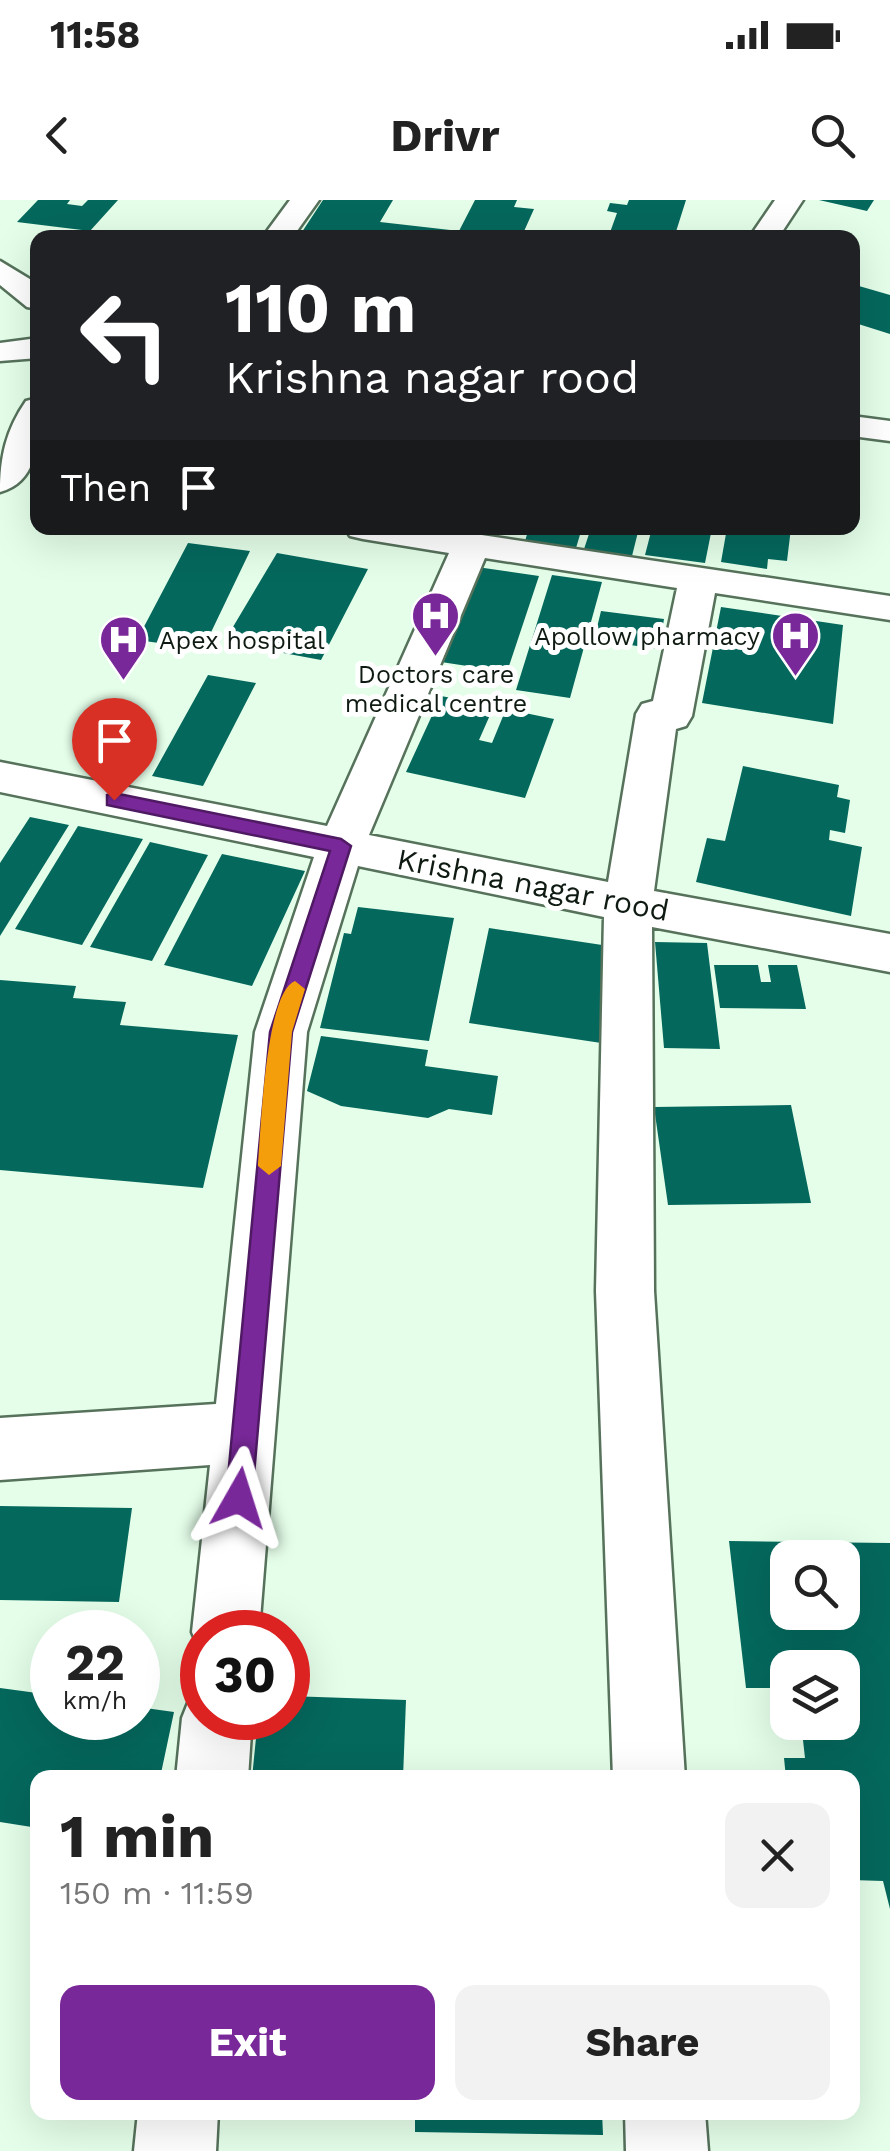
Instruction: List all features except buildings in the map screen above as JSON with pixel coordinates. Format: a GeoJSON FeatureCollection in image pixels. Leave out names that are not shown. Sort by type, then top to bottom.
{"type":"FeatureCollection","features":[{"type":"Feature","properties":{"kind":"street"},"geometry":{"type":"LineString","coordinates":[[282,230],[304,200]]}},
{"type":"Feature","properties":{"kind":"street"},"geometry":{"type":"LineString","coordinates":[[769,230],[790,200]]}},
{"type":"Feature","properties":{"kind":"street"},"geometry":{"type":"LineString","coordinates":[[0,270],[30,291]]}},
{"type":"Feature","properties":{"kind":"street"},"geometry":{"type":"LineString","coordinates":[[1,355],[30,350]]}},
{"type":"Feature","properties":{"kind":"street"},"geometry":{"type":"LineString","coordinates":[[860,427],[890,431]]}},
{"type":"Feature","properties":{"kind":"street"},"geometry":{"type":"LineString","coordinates":[[15,478],[30,432]]}},
{"type":"Feature","properties":{"kind":"street"},"geometry":{"type":"LineString","coordinates":[[410,535],[890,608]]}},
{"type":"Feature","properties":{"kind":"street"},"geometry":{"type":"LineString","coordinates":[[228,1610],[281,1032],[341,846],[472,544]]}},
{"type":"Feature","properties":{"kind":"street"},"geometry":{"type":"LineString","coordinates":[[649,1770],[626,1291],[628,904],[664,715],[699,577]]}},
{"type":"Feature","properties":{"kind":"street","name":"Krishna nagar rood"},"geometry":{"type":"LineString","coordinates":[[0,777],[890,953]]}},
{"type":"Feature","properties":{"kind":"street"},"geometry":{"type":"LineString","coordinates":[[0,1449],[246,1432]]}},
{"type":"Feature","properties":{"kind":"street"},"geometry":{"type":"LineString","coordinates":[[213,1770],[216,1740]]}},
{"type":"Feature","properties":{"kind":"street"},"geometry":{"type":"LineString","coordinates":[[174,2151],[177,2120]]}},
{"type":"Feature","properties":{"kind":"street"},"geometry":{"type":"LineString","coordinates":[[665,2120],[667,2151]]}},
{"type":"Feature","properties":{"kind":"slow traffic"},"geometry":{"type":"LineString","coordinates":[[269,1166],[281,1032],[295,989]]}},
{"type":"Feature","properties":{"kind":"place","name":"Doctors care medical centre"},"geometry":{"type":"Point","coordinates":[436,658]}},
{"type":"Feature","properties":{"kind":"place","name":"Apollow pharmacy"},"geometry":{"type":"Point","coordinates":[795,678]}},
{"type":"Feature","properties":{"kind":"place","name":"Apex hospital"},"geometry":{"type":"Point","coordinates":[124,682]}},
{"type":"Feature","properties":{"kind":"route"},"geometry":{"type":"LineString","coordinates":[[114,800],[341,846],[281,1032],[239,1498]]}}]}
